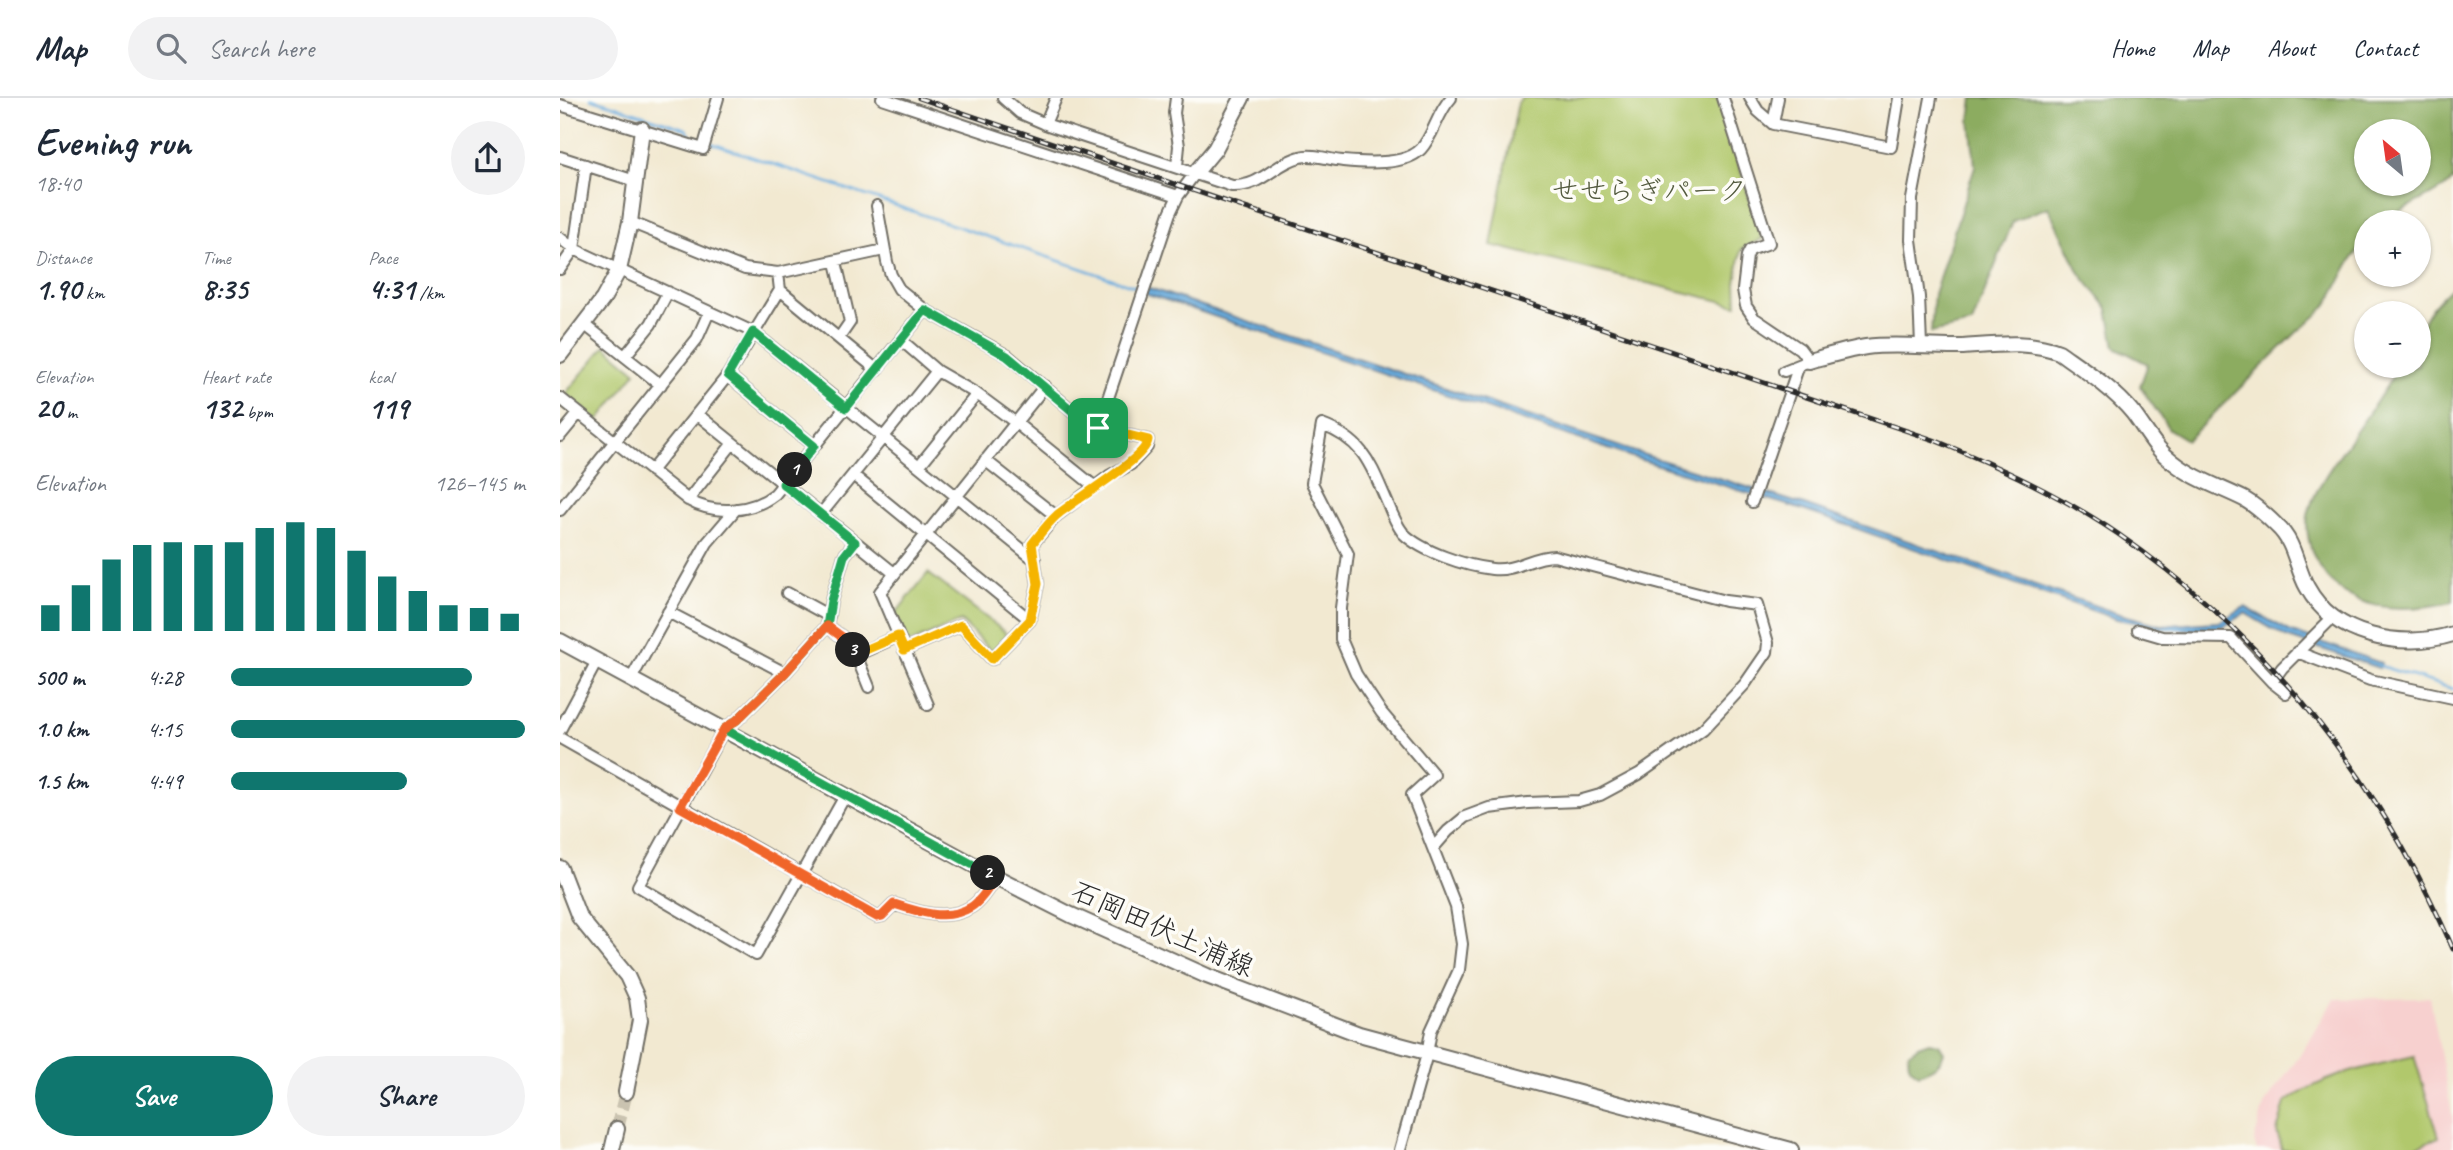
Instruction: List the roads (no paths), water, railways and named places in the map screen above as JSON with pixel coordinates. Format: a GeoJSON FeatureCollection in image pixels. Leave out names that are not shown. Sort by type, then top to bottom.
{"type":"FeatureCollection","features":[{"type":"Feature","properties":{"kind":"main road"},"geometry":{"type":"LineString","coordinates":[[1196,172],[1215,149],[1242,98]]}},
{"type":"Feature","properties":{"kind":"main road"},"geometry":{"type":"LineString","coordinates":[[560,355],[603,299],[620,270],[630,222],[642,129]]}},
{"type":"Feature","properties":{"kind":"main road"},"geometry":{"type":"LineString","coordinates":[[1804,363],[1865,347],[2013,344],[2047,347],[2059,352],[2131,411],[2158,449],[2174,463],[2213,486],[2246,500],[2280,528],[2291,544],[2306,586],[2316,601],[2333,617],[2362,633],[2382,638],[2417,640],[2453,634]]}},
{"type":"Feature","properties":{"kind":"main road","name":"石岡田伏土浦線"},"geometry":{"type":"LineString","coordinates":[[560,641],[996,877],[1071,915],[1218,981],[1359,1034],[1791,1150]]}},
{"type":"Feature","properties":{"kind":"main road"},"geometry":{"type":"LineString","coordinates":[[560,868],[579,918],[627,976],[637,998],[640,1020],[626,1092]]}},
{"type":"Feature","properties":{"kind":"main road"},"geometry":{"type":"LineString","coordinates":[[612,1150],[617,1129]]}},
{"type":"Feature","properties":{"kind":"street"},"geometry":{"type":"LineString","coordinates":[[560,105],[703,149],[718,98]]}},
{"type":"Feature","properties":{"kind":"street"},"geometry":{"type":"LineString","coordinates":[[882,98],[1178,196]]}},
{"type":"Feature","properties":{"kind":"street"},"geometry":{"type":"LineString","coordinates":[[1003,98],[1020,113],[1045,124],[1232,186],[1251,185],[1292,159],[1303,156],[1343,161],[1397,161],[1415,155],[1422,148],[1451,98]]}},
{"type":"Feature","properties":{"kind":"street"},"geometry":{"type":"LineString","coordinates":[[1045,124],[1056,98]]}},
{"type":"Feature","properties":{"kind":"street"},"geometry":{"type":"LineString","coordinates":[[1176,98],[1174,113],[1179,146],[1177,166]]}},
{"type":"Feature","properties":{"kind":"street"},"geometry":{"type":"LineString","coordinates":[[1723,98],[1769,243],[1750,250],[1747,256],[1744,290],[1746,306],[1754,318],[1800,349],[1804,363],[1754,495]]}},
{"type":"Feature","properties":{"kind":"street"},"geometry":{"type":"LineString","coordinates":[[1750,98],[1758,111],[1773,124],[1891,148],[1899,98]]}},
{"type":"Feature","properties":{"kind":"street"},"geometry":{"type":"LineString","coordinates":[[1773,124],[1778,98]]}},
{"type":"Feature","properties":{"kind":"street"},"geometry":{"type":"LineString","coordinates":[[1921,345],[1919,297],[1911,240],[1912,199],[1931,98]]}},
{"type":"Feature","properties":{"kind":"street"},"geometry":{"type":"LineString","coordinates":[[560,157],[635,181]]}},
{"type":"Feature","properties":{"kind":"street"},"geometry":{"type":"LineString","coordinates":[[560,269],[574,249],[586,165]]}},
{"type":"Feature","properties":{"kind":"street"},"geometry":{"type":"LineString","coordinates":[[1098,428],[1170,213],[1178,196],[1196,172]]}},
{"type":"Feature","properties":{"kind":"street"},"geometry":{"type":"LineString","coordinates":[[877,206],[884,250],[891,275],[899,289],[925,310],[1007,356],[1082,419],[1098,428],[1148,440],[1147,447],[1131,464],[1056,516],[1032,544],[1038,584],[1030,620],[992,659],[961,625],[904,650]]}},
{"type":"Feature","properties":{"kind":"street"},"geometry":{"type":"LineString","coordinates":[[630,222],[745,269],[778,273],[884,250]]}},
{"type":"Feature","properties":{"kind":"street"},"geometry":{"type":"LineString","coordinates":[[560,238],[574,249],[753,332],[1035,560]]}},
{"type":"Feature","properties":{"kind":"street"},"geometry":{"type":"LineString","coordinates":[[836,262],[850,322],[839,338]]}},
{"type":"Feature","properties":{"kind":"street"},"geometry":{"type":"LineString","coordinates":[[651,471],[728,375],[780,290],[778,273]]}},
{"type":"Feature","properties":{"kind":"street"},"geometry":{"type":"LineString","coordinates":[[780,290],[877,370]]}},
{"type":"Feature","properties":{"kind":"street"},"geometry":{"type":"LineString","coordinates":[[625,356],[650,324],[668,292]]}},
{"type":"Feature","properties":{"kind":"street"},"geometry":{"type":"LineString","coordinates":[[560,398],[688,500],[706,507],[736,509],[759,505],[775,494],[925,310]]}},
{"type":"Feature","properties":{"kind":"street"},"geometry":{"type":"LineString","coordinates":[[560,510],[697,339],[709,312]]}},
{"type":"Feature","properties":{"kind":"street"},"geometry":{"type":"LineString","coordinates":[[584,324],[661,385]]}},
{"type":"Feature","properties":{"kind":"street"},"geometry":{"type":"LineString","coordinates":[[901,340],[937,371],[978,394],[1016,422],[1095,487]]}},
{"type":"Feature","properties":{"kind":"street"},"geometry":{"type":"LineString","coordinates":[[1784,371],[1804,363]]}},
{"type":"Feature","properties":{"kind":"street"},"geometry":{"type":"LineString","coordinates":[[821,514],[937,371]]}},
{"type":"Feature","properties":{"kind":"street"},"geometry":{"type":"LineString","coordinates":[[728,375],[814,446]]}},
{"type":"Feature","properties":{"kind":"street"},"geometry":{"type":"LineString","coordinates":[[928,705],[880,592],[1045,386]]}},
{"type":"Feature","properties":{"kind":"street"},"geometry":{"type":"LineString","coordinates":[[919,466],[978,394]]}},
{"type":"Feature","properties":{"kind":"street"},"geometry":{"type":"LineString","coordinates":[[560,436],[579,413]]}},
{"type":"Feature","properties":{"kind":"street"},"geometry":{"type":"LineString","coordinates":[[697,414],[894,573]]}},
{"type":"Feature","properties":{"kind":"street"},"geometry":{"type":"LineString","coordinates":[[1400,1150],[1431,1031],[1459,970],[1462,944],[1456,907],[1412,795],[1434,775],[1381,712],[1356,674],[1341,639],[1341,608],[1348,554],[1311,482],[1322,425],[1342,432],[1368,460],[1398,524],[1403,532],[1416,542],[1458,562],[1495,570],[1514,568],[1542,556],[1554,556],[1725,601],[1757,605],[1768,643],[1767,652],[1745,684],[1703,729],[1639,774],[1600,795],[1579,801],[1489,808],[1465,817],[1433,848]]}},
{"type":"Feature","properties":{"kind":"street"},"geometry":{"type":"LineString","coordinates":[[688,500],[733,443]]}},
{"type":"Feature","properties":{"kind":"street"},"geometry":{"type":"LineString","coordinates":[[985,460],[1056,516]]}},
{"type":"Feature","properties":{"kind":"street"},"geometry":{"type":"LineString","coordinates":[[853,475],[1030,620]]}},
{"type":"Feature","properties":{"kind":"street"},"geometry":{"type":"LineString","coordinates":[[631,679],[707,543],[736,509]]}},
{"type":"Feature","properties":{"kind":"street"},"geometry":{"type":"LineString","coordinates":[[845,796],[756,955],[639,886],[724,729],[737,720],[785,673],[828,621],[844,556],[855,542]]}},
{"type":"Feature","properties":{"kind":"street"},"geometry":{"type":"LineString","coordinates":[[787,593],[828,621],[849,642],[869,687]]}},
{"type":"Feature","properties":{"kind":"street"},"geometry":{"type":"LineString","coordinates":[[668,612],[785,673]]}},
{"type":"Feature","properties":{"kind":"street"},"geometry":{"type":"LineString","coordinates":[[2272,682],[2298,651],[2333,617]]}},
{"type":"Feature","properties":{"kind":"street"},"geometry":{"type":"LineString","coordinates":[[2138,630],[2162,637],[2231,638],[2272,682],[2286,693]]}},
{"type":"Feature","properties":{"kind":"street"},"geometry":{"type":"LineString","coordinates":[[856,654],[898,636]]}},
{"type":"Feature","properties":{"kind":"street"},"geometry":{"type":"LineString","coordinates":[[2298,651],[2370,680],[2453,698]]}},
{"type":"Feature","properties":{"kind":"street"},"geometry":{"type":"LineString","coordinates":[[560,730],[597,661]]}},
{"type":"Feature","properties":{"kind":"street"},"geometry":{"type":"LineString","coordinates":[[560,738],[877,917],[882,916],[894,904],[922,914],[954,914],[971,907],[996,877]]}},
{"type":"Feature","properties":{"kind":"water"},"geometry":{"type":"Polygon","coordinates":[[[1146,287],[1635,452],[1801,504],[2119,614],[2161,625],[2187,624],[2219,622],[2245,607],[2289,631],[2381,663],[2379,668],[2286,637],[2245,613],[2224,626],[2198,630],[2170,628],[2117,619],[1800,509],[1632,457],[1145,293],[1146,287]]]}},
{"type":"Feature","properties":{"kind":"waterway"},"geometry":{"type":"LineString","coordinates":[[591,98],[686,129],[691,136],[701,140]]}},
{"type":"Feature","properties":{"kind":"waterway"},"geometry":{"type":"LineString","coordinates":[[708,142],[1142,289]]}},
{"type":"Feature","properties":{"kind":"waterway"},"geometry":{"type":"LineString","coordinates":[[2138,622],[2160,628],[2183,628]]}},
{"type":"Feature","properties":{"kind":"waterway"},"geometry":{"type":"LineString","coordinates":[[2377,665],[2453,689]]}},
{"type":"Feature","properties":{"kind":"tunnel"},"geometry":{"type":"LineString","coordinates":[[617,1129],[626,1092]]}},
{"type":"Feature","properties":{"kind":"railway"},"geometry":{"type":"LineString","coordinates":[[919,98],[1934,440],[2051,494],[2118,534],[2173,575],[2224,619],[2271,667],[2315,717],[2355,771],[2424,887],[2453,949]]}},
{"type":"Feature","properties":{"kind":"park label","name":"せせらぎパーク"},"geometry":{"type":"Point","coordinates":[1649,190]}}]}
